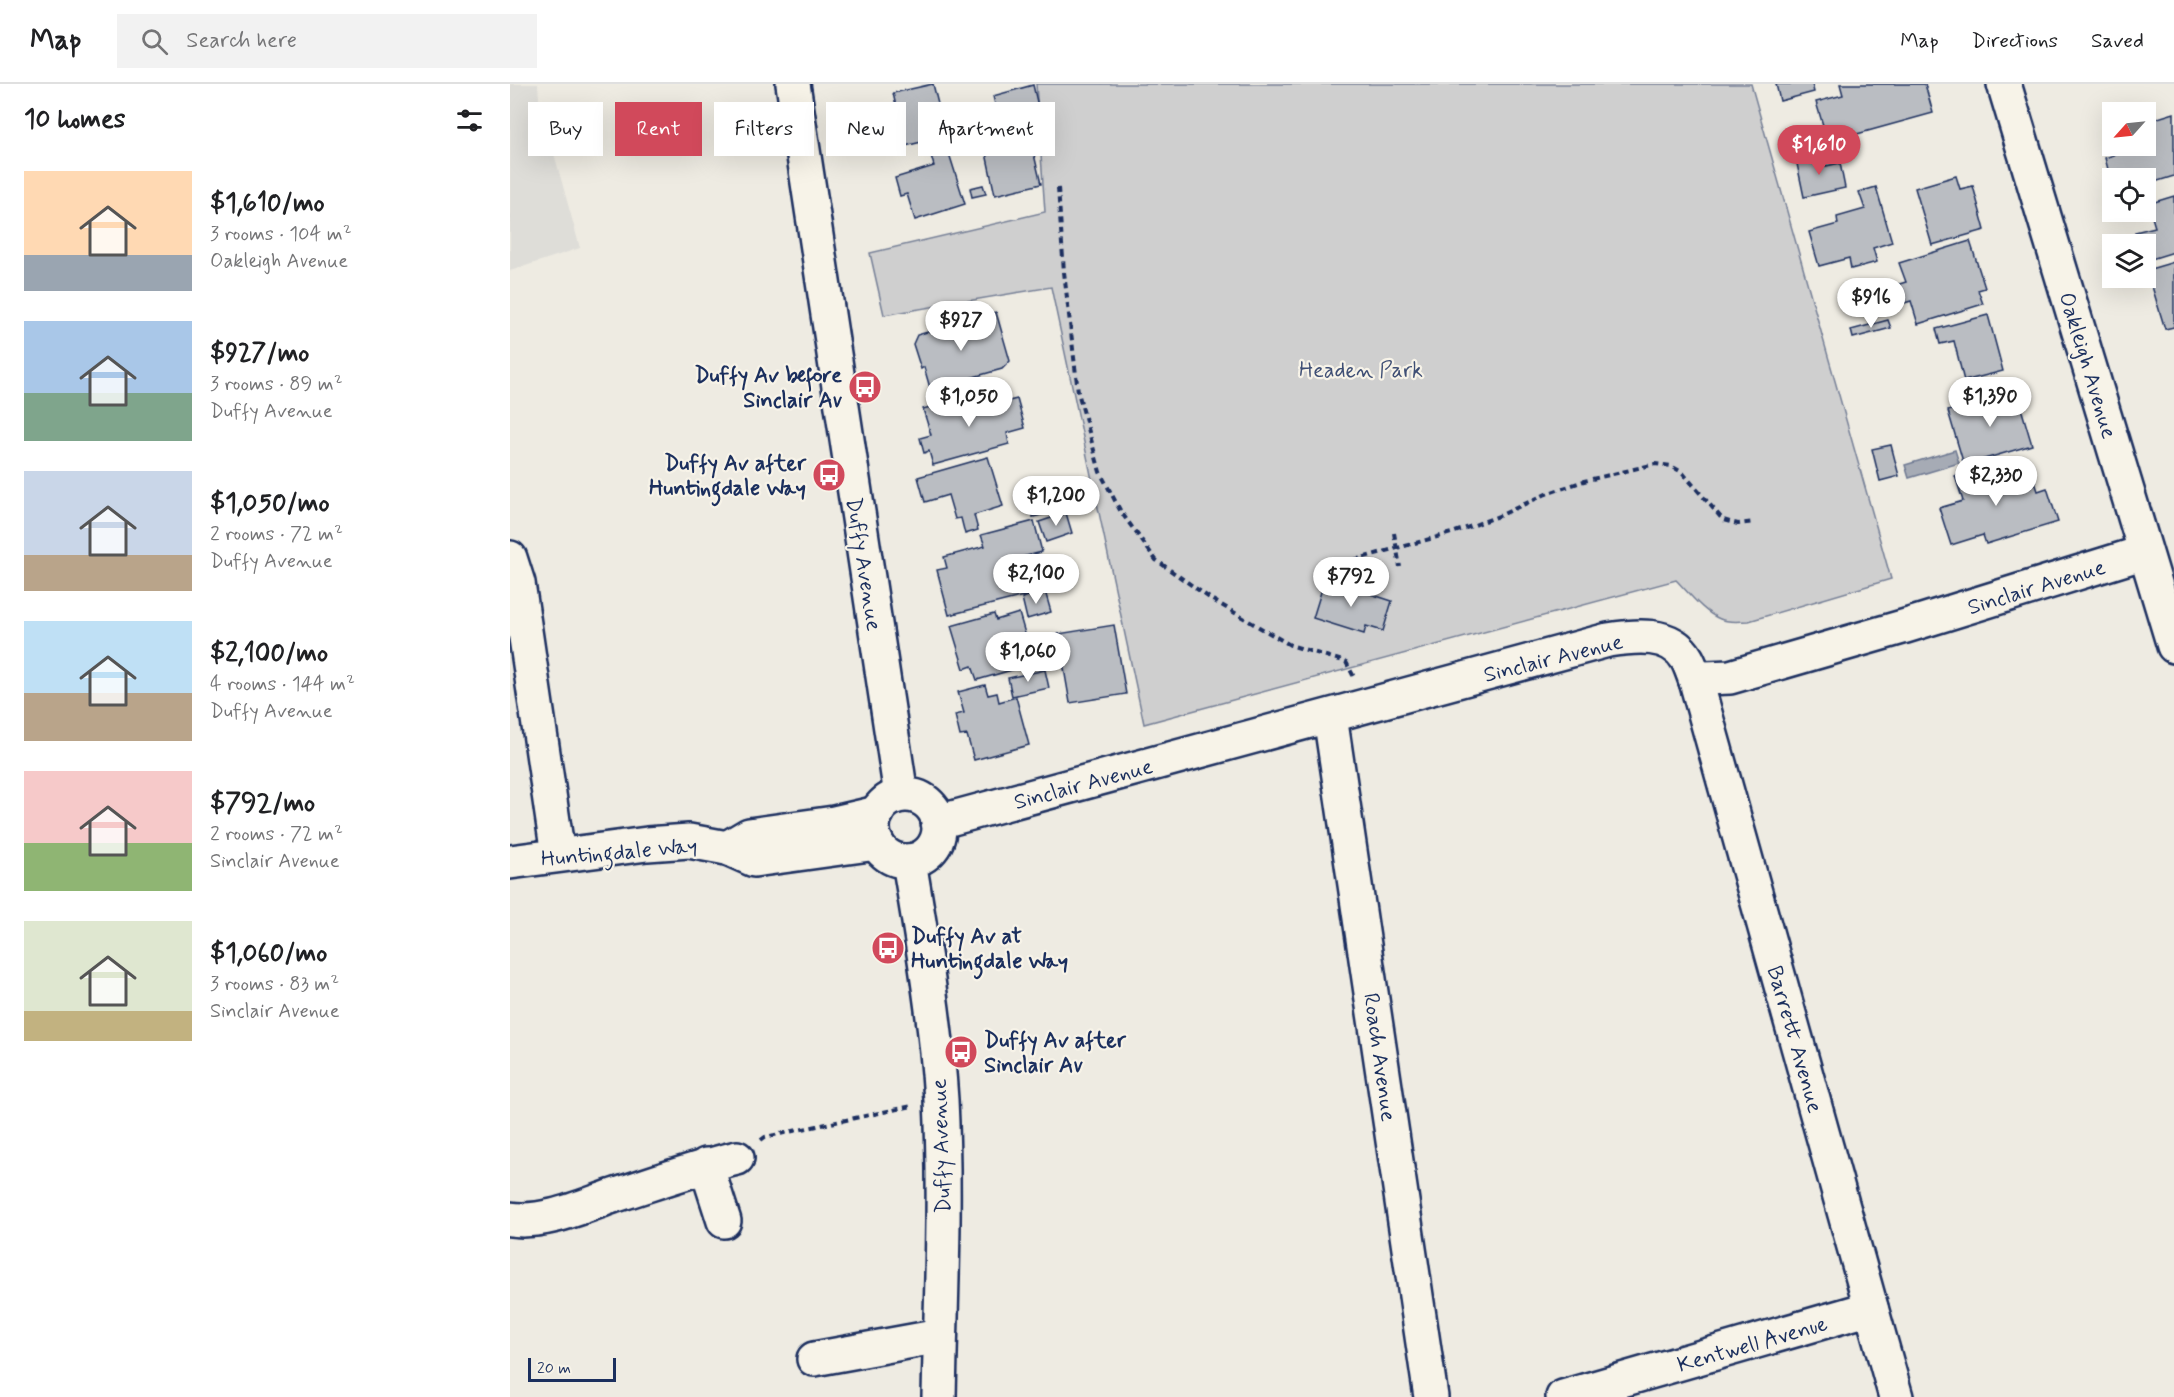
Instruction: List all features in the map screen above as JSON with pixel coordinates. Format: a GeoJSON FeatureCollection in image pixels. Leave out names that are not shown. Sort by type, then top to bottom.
{"type":"FeatureCollection","features":[{"type":"Feature","properties":{"kind":"street","name":"Oakleigh Avenue"},"geometry":{"type":"LineString","coordinates":[[2004,84],[2174,646]]}},
{"type":"Feature","properties":{"kind":"street","name":"Duffy Avenue"},"geometry":{"type":"LineString","coordinates":[[790,92],[885,817]]}},
{"type":"Feature","properties":{"kind":"street","name":"Sinclair Avenue"},"geometry":{"type":"LineString","coordinates":[[938,822],[1586,646],[1634,636],[1654,637],[1675,646],[1686,657],[1696,681],[1706,678],[1730,677],[2145,552]]}},
{"type":"Feature","properties":{"kind":"street"},"geometry":{"type":"LineString","coordinates":[[510,558],[518,584],[558,855]]}},
{"type":"Feature","properties":{"kind":"street","name":"Barrett Avenue"},"geometry":{"type":"LineString","coordinates":[[1696,681],[1896,1397]]}},
{"type":"Feature","properties":{"kind":"street","name":"Roach Avenue"},"geometry":{"type":"LineString","coordinates":[[1330,716],[1431,1397]]}},
{"type":"Feature","properties":{"kind":"street"},"geometry":{"type":"LineString","coordinates":[[920,798],[935,812],[939,833],[935,843],[920,858],[909,861],[890,857],[882,851],[885,817],[920,798]]}},
{"type":"Feature","properties":{"kind":"street","name":"Huntingdale Way"},"geometry":{"type":"LineString","coordinates":[[510,862],[689,841],[706,842],[727,848],[754,860],[843,849],[885,817]]}},
{"type":"Feature","properties":{"kind":"street","name":"Duffy Avenue"},"geometry":{"type":"LineString","coordinates":[[909,861],[928,980],[941,1100],[944,1243],[939,1397]]}},
{"type":"Feature","properties":{"kind":"street"},"geometry":{"type":"LineString","coordinates":[[510,1219],[558,1215],[734,1155],[724,1221]]}},
{"type":"Feature","properties":{"kind":"street","name":"Kentwell Avenue"},"geometry":{"type":"LineString","coordinates":[[1563,1397],[1871,1308]]}},
{"type":"Feature","properties":{"kind":"street"},"geometry":{"type":"LineString","coordinates":[[814,1359],[940,1336]]}},
{"type":"Feature","properties":{"kind":"path"},"geometry":{"type":"LineString","coordinates":[[1058,188],[1064,272],[1078,392],[1100,472],[1121,512],[1156,560],[1211,599],[1290,645],[1346,662],[1370,706]]}},
{"type":"Feature","properties":{"kind":"path"},"geometry":{"type":"LineString","coordinates":[[1354,560],[1398,549],[1499,516],[1546,494],[1654,464],[1671,466],[1682,472],[1723,520],[1738,524],[1755,522]]}},
{"type":"Feature","properties":{"kind":"path"},"geometry":{"type":"LineString","coordinates":[[1394,533],[1401,567]]}},
{"type":"Feature","properties":{"kind":"path"},"geometry":{"type":"LineString","coordinates":[[734,1155],[765,1137],[941,1100]]}},
{"type":"Feature","properties":{"kind":"shaded area"},"geometry":{"type":"Polygon","coordinates":[[[510,84],[538,84],[540,102],[528,102],[528,156],[555,156],[580,248],[510,271],[510,84]]]}},
{"type":"Feature","properties":{"kind":"shaded area"},"geometry":{"type":"Polygon","coordinates":[[[1955,450],[1959,463],[1909,478],[1905,465],[1955,450]]]}},
{"type":"Feature","properties":{"kind":"green space","name":"Headen Park"},"geometry":{"type":"Polygon","coordinates":[[[1036,84],[1751,84],[1891,579],[1749,621],[1734,622],[1723,620],[1708,612],[1676,580],[1144,724],[1051,287],[884,315],[870,253],[1045,212],[1041,156],[1055,156],[1055,102],[1037,102],[1036,84]]]}},
{"type":"Feature","properties":{"kind":"building"},"geometry":{"type":"Polygon","coordinates":[[[933,84],[938,102],[918,102],[918,143],[906,146],[906,102],[895,102],[893,93],[933,84]]]}},
{"type":"Feature","properties":{"kind":"building"},"geometry":{"type":"Polygon","coordinates":[[[1776,84],[1812,84],[1814,92],[1780,101],[1776,84]]]}},
{"type":"Feature","properties":{"kind":"building"},"geometry":{"type":"Polygon","coordinates":[[[1840,84],[1925,84],[1933,113],[1828,142],[1816,102],[1843,95],[1840,84]]]}},
{"type":"Feature","properties":{"kind":"building"},"geometry":{"type":"Polygon","coordinates":[[[1033,85],[1037,102],[994,102],[993,96],[1033,85]]]}},
{"type":"Feature","properties":{"kind":"building"},"geometry":{"type":"Polygon","coordinates":[[[2174,113],[2174,176],[2156,182],[2156,168],[2108,168],[2105,158],[2111,156],[2156,156],[2156,119],[2174,113]]]}},
{"type":"Feature","properties":{"kind":"building"},"geometry":{"type":"Polygon","coordinates":[[[1823,153],[1826,166],[1840,163],[1845,188],[1804,197],[1796,159],[1823,153]]]}},
{"type":"Feature","properties":{"kind":"building"},"geometry":{"type":"Polygon","coordinates":[[[931,156],[950,156],[965,204],[915,220],[907,194],[900,196],[895,178],[934,166],[931,156]]]}},
{"type":"Feature","properties":{"kind":"building"},"geometry":{"type":"Polygon","coordinates":[[[987,156],[1034,156],[1041,184],[995,195],[987,156]]]}},
{"type":"Feature","properties":{"kind":"building"},"geometry":{"type":"Polygon","coordinates":[[[1956,176],[1960,189],[1973,186],[1985,230],[1932,245],[1915,188],[1956,176]]]}},
{"type":"Feature","properties":{"kind":"building"},"geometry":{"type":"Polygon","coordinates":[[[983,185],[986,194],[972,197],[970,188],[983,185]]]}},
{"type":"Feature","properties":{"kind":"building"},"geometry":{"type":"Polygon","coordinates":[[[1876,187],[1892,242],[1873,248],[1877,262],[1851,269],[1849,258],[1819,266],[1809,232],[1838,224],[1837,217],[1865,209],[1859,192],[1876,187]]]}},
{"type":"Feature","properties":{"kind":"building"},"geometry":{"type":"Polygon","coordinates":[[[2174,196],[2174,252],[2156,258],[2156,234],[2136,234],[2135,232],[2155,227],[2156,202],[2174,196]]]}},
{"type":"Feature","properties":{"kind":"building"},"geometry":{"type":"Polygon","coordinates":[[[1970,241],[1985,288],[1978,290],[1983,304],[1918,324],[1911,301],[1898,305],[1893,286],[1906,282],[1899,263],[1970,241]]]}},
{"type":"Feature","properties":{"kind":"building"},"geometry":{"type":"Polygon","coordinates":[[[2174,262],[2174,327],[2165,329],[2152,288],[2156,288],[2156,267],[2174,262]]]}},
{"type":"Feature","properties":{"kind":"building"},"geometry":{"type":"Polygon","coordinates":[[[996,312],[1010,361],[1002,369],[959,381],[961,386],[932,395],[924,367],[921,369],[913,344],[917,335],[996,312]]]}},
{"type":"Feature","properties":{"kind":"building"},"geometry":{"type":"Polygon","coordinates":[[[1988,315],[2003,371],[1964,381],[1954,341],[1940,344],[1936,329],[1988,315]]]}},
{"type":"Feature","properties":{"kind":"building"},"geometry":{"type":"Polygon","coordinates":[[[1888,320],[1891,328],[1853,338],[1851,330],[1888,320]]]}},
{"type":"Feature","properties":{"kind":"building"},"geometry":{"type":"Polygon","coordinates":[[[2016,391],[2032,445],[1964,465],[1948,411],[2016,391]]]}},
{"type":"Feature","properties":{"kind":"building"},"geometry":{"type":"Polygon","coordinates":[[[996,397],[997,404],[1017,399],[1025,428],[1007,433],[1009,444],[933,465],[929,451],[924,453],[920,438],[931,435],[923,409],[959,399],[961,407],[996,397]]]}},
{"type":"Feature","properties":{"kind":"building"},"geometry":{"type":"Polygon","coordinates":[[[1891,445],[1899,476],[1880,481],[1872,449],[1891,445]]]}},
{"type":"Feature","properties":{"kind":"building"},"geometry":{"type":"Polygon","coordinates":[[[988,457],[1003,506],[974,515],[978,530],[965,534],[961,518],[955,519],[948,495],[925,502],[918,477],[988,457]]]}},
{"type":"Feature","properties":{"kind":"building"},"geometry":{"type":"Polygon","coordinates":[[[2004,461],[2011,485],[2034,479],[2038,491],[2047,488],[2058,522],[1986,544],[1983,535],[1951,545],[1939,508],[1963,501],[1955,476],[2004,461]]]}},
{"type":"Feature","properties":{"kind":"building"},"geometry":{"type":"Polygon","coordinates":[[[1061,488],[1066,509],[1033,517],[1028,496],[1061,488]]]}},
{"type":"Feature","properties":{"kind":"building"},"geometry":{"type":"Polygon","coordinates":[[[1066,513],[1072,533],[1046,542],[1039,522],[1066,513]]]}},
{"type":"Feature","properties":{"kind":"building"},"geometry":{"type":"Polygon","coordinates":[[[1034,521],[1042,552],[1018,558],[1028,595],[949,615],[937,570],[947,568],[944,557],[985,546],[981,535],[1034,521]]]}},
{"type":"Feature","properties":{"kind":"building"},"geometry":{"type":"Polygon","coordinates":[[[1325,579],[1392,601],[1383,631],[1366,626],[1364,634],[1313,618],[1325,579]]]}},
{"type":"Feature","properties":{"kind":"building"},"geometry":{"type":"Polygon","coordinates":[[[1045,591],[1051,612],[1027,619],[1022,598],[1045,591]]]}},
{"type":"Feature","properties":{"kind":"building"},"geometry":{"type":"Polygon","coordinates":[[[1019,613],[1026,637],[1022,642],[1029,665],[977,680],[972,666],[964,669],[951,626],[994,614],[996,620],[1019,613]]]}},
{"type":"Feature","properties":{"kind":"building"},"geometry":{"type":"Polygon","coordinates":[[[1114,625],[1126,694],[1070,703],[1058,634],[1114,625]]]}},
{"type":"Feature","properties":{"kind":"building"},"geometry":{"type":"Polygon","coordinates":[[[1045,670],[1049,688],[1012,696],[1008,678],[1045,670]]]}},
{"type":"Feature","properties":{"kind":"building"},"geometry":{"type":"Polygon","coordinates":[[[985,685],[988,695],[997,693],[999,702],[1016,697],[1029,745],[974,760],[967,735],[960,736],[955,715],[964,713],[958,692],[985,685]]]}},
{"type":"Feature","properties":{"kind":"place","name":"Duffy Av before Sinclair Av"},"geometry":{"type":"Point","coordinates":[865,387]}},
{"type":"Feature","properties":{"kind":"place","name":"Duffy Av after Huntingdale Way"},"geometry":{"type":"Point","coordinates":[829,475]}},
{"type":"Feature","properties":{"kind":"place","name":"Duffy Av at Huntingdale Way"},"geometry":{"type":"Point","coordinates":[888,948]}},
{"type":"Feature","properties":{"kind":"place","name":"Duffy Av after Sinclair Av"},"geometry":{"type":"Point","coordinates":[961,1052]}}]}
